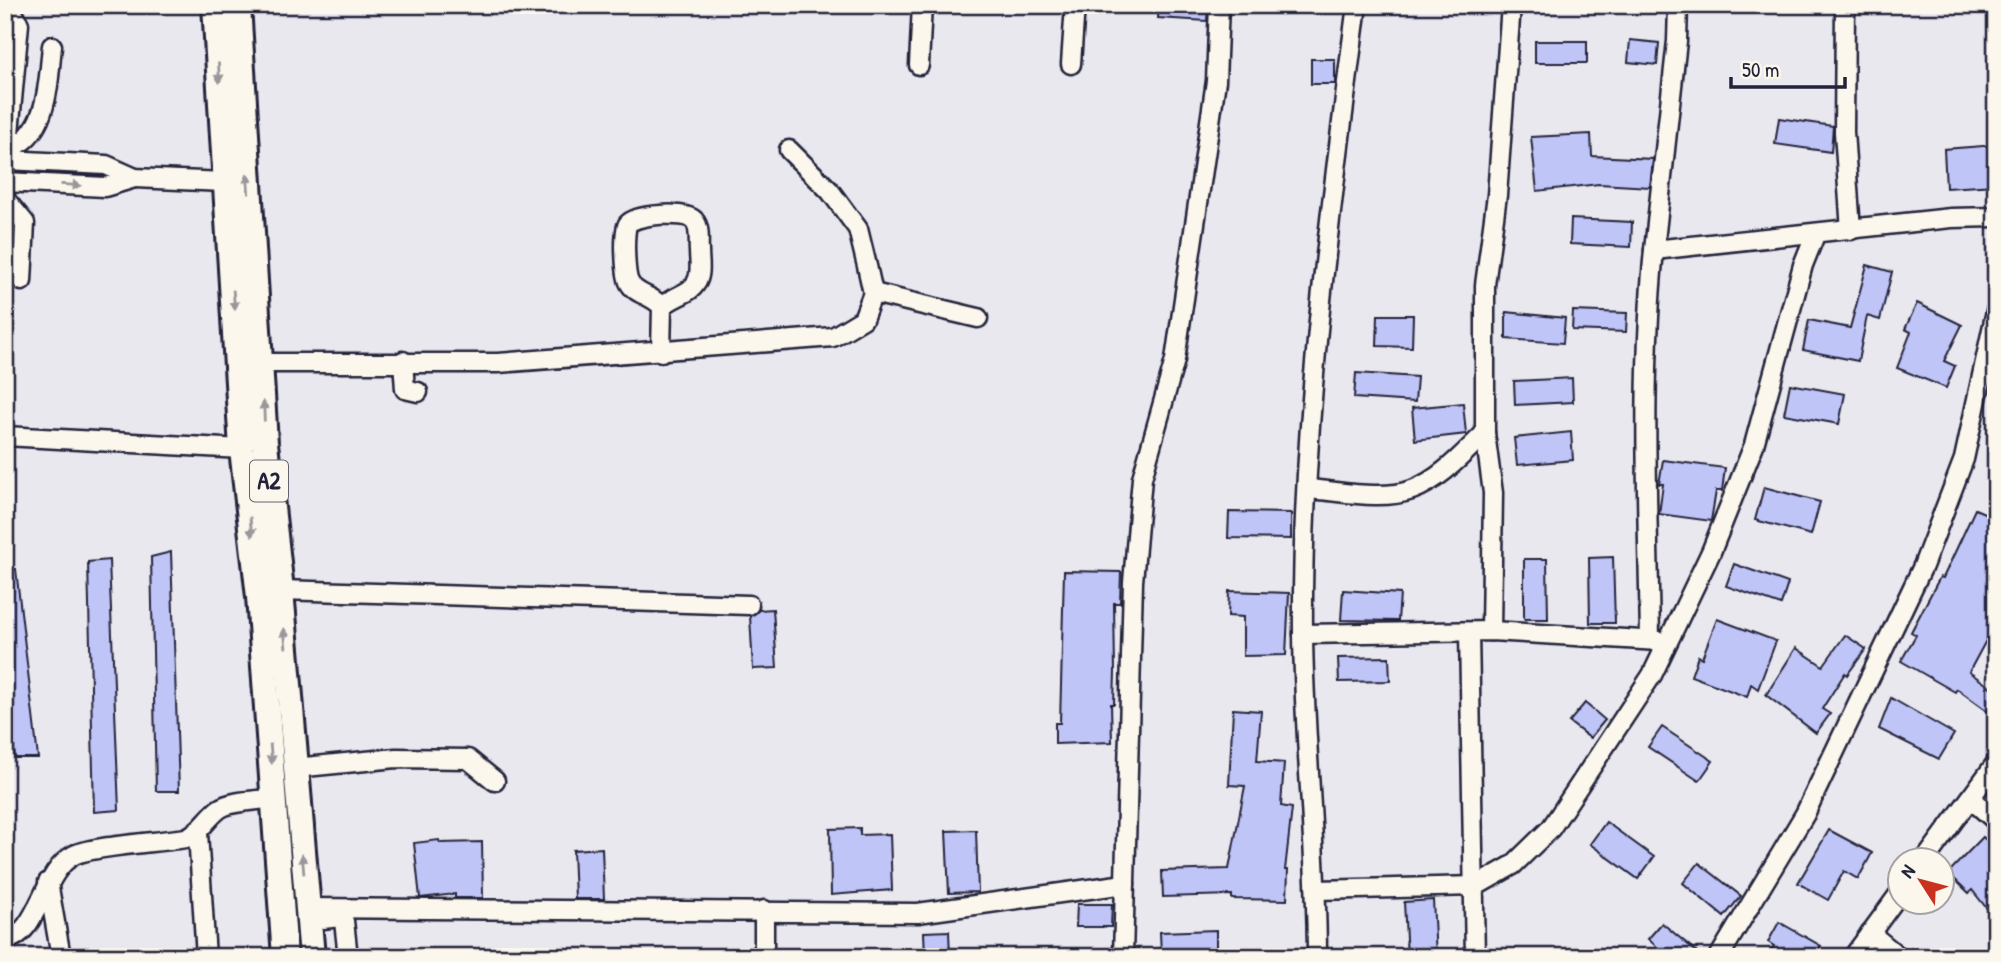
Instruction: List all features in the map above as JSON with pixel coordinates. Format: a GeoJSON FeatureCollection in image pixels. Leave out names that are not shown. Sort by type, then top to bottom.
{"type":"FeatureCollection","features":[{"type":"Feature","properties":{"kind":"highway","name":"A2"},"geometry":{"type":"LineString","coordinates":[[215,5],[224,183],[239,363],[242,449],[258,597],[285,957]]}},
{"type":"Feature","properties":{"kind":"highway","name":"A2"},"geometry":{"type":"LineString","coordinates":[[238,5],[265,443],[281,590],[312,957]]}},
{"type":"Feature","properties":{"kind":"street"},"geometry":{"type":"LineString","coordinates":[[7,167],[19,24],[9,5]]}},
{"type":"Feature","properties":{"kind":"street"},"geometry":{"type":"LineString","coordinates":[[919,65],[922,5]]}},
{"type":"Feature","properties":{"kind":"street"},"geometry":{"type":"LineString","coordinates":[[1071,64],[1075,5]]}},
{"type":"Feature","properties":{"kind":"street"},"geometry":{"type":"LineString","coordinates":[[1123,957],[1133,582],[1142,478],[1175,360],[1216,81],[1219,5]]}},
{"type":"Feature","properties":{"kind":"street"},"geometry":{"type":"LineString","coordinates":[[1317,957],[1317,890],[1303,634],[1308,489],[1312,410],[1335,155],[1357,5]]}},
{"type":"Feature","properties":{"kind":"street"},"geometry":{"type":"LineString","coordinates":[[1491,631],[1493,494],[1486,433],[1485,285],[1497,195],[1511,5]]}},
{"type":"Feature","properties":{"kind":"street"},"geometry":{"type":"LineString","coordinates":[[1317,890],[1476,886],[1513,864],[1551,828],[1652,675],[1658,641],[1646,381],[1647,323],[1677,41],[1678,5]]}},
{"type":"Feature","properties":{"kind":"street"},"geometry":{"type":"LineString","coordinates":[[1845,5],[1844,132],[1851,230]]}},
{"type":"Feature","properties":{"kind":"street"},"geometry":{"type":"LineString","coordinates":[[7,167],[43,111],[52,46]]}},
{"type":"Feature","properties":{"kind":"street"},"geometry":{"type":"LineString","coordinates":[[262,363],[404,360],[498,363],[833,337],[863,319],[873,293],[858,229],[830,191],[789,150]]}},
{"type":"Feature","properties":{"kind":"street"},"geometry":{"type":"LineString","coordinates":[[7,167],[105,187],[135,178],[224,183]]}},
{"type":"Feature","properties":{"kind":"street"},"geometry":{"type":"LineString","coordinates":[[5,199],[25,223],[22,281]]}},
{"type":"Feature","properties":{"kind":"street"},"geometry":{"type":"LineString","coordinates":[[661,352],[662,307],[652,297],[632,287],[628,280],[625,231],[629,222],[637,217],[684,215],[693,219],[698,227],[699,277],[689,291],[675,296],[662,307]]}},
{"type":"Feature","properties":{"kind":"street"},"geometry":{"type":"LineString","coordinates":[[1654,250],[1815,235],[1951,218],[1996,217]]}},
{"type":"Feature","properties":{"kind":"street"},"geometry":{"type":"LineString","coordinates":[[1658,641],[1711,552],[1754,445],[1803,265],[1815,235]]}},
{"type":"Feature","properties":{"kind":"street"},"geometry":{"type":"LineString","coordinates":[[873,293],[978,317]]}},
{"type":"Feature","properties":{"kind":"street"},"geometry":{"type":"LineString","coordinates":[[1719,957],[1805,814],[1923,566],[1964,458],[1996,310]]}},
{"type":"Feature","properties":{"kind":"street"},"geometry":{"type":"LineString","coordinates":[[404,360],[405,389],[418,391]]}},
{"type":"Feature","properties":{"kind":"street"},"geometry":{"type":"LineString","coordinates":[[1308,489],[1396,494],[1413,490],[1447,468],[1486,433]]}},
{"type":"Feature","properties":{"kind":"street"},"geometry":{"type":"LineString","coordinates":[[5,436],[242,449]]}},
{"type":"Feature","properties":{"kind":"street"},"geometry":{"type":"LineString","coordinates":[[281,590],[749,605]]}},
{"type":"Feature","properties":{"kind":"street"},"geometry":{"type":"LineString","coordinates":[[1303,634],[1491,631],[1658,641]]}},
{"type":"Feature","properties":{"kind":"street"},"geometry":{"type":"LineString","coordinates":[[1469,633],[1476,886],[1475,957]]}},
{"type":"Feature","properties":{"kind":"street"},"geometry":{"type":"LineString","coordinates":[[295,768],[396,758],[468,759],[495,781]]}},
{"type":"Feature","properties":{"kind":"street"},"geometry":{"type":"LineString","coordinates":[[1936,846],[1996,763]]}},
{"type":"Feature","properties":{"kind":"street"},"geometry":{"type":"LineString","coordinates":[[5,940],[24,929],[48,882],[75,855],[186,838],[198,833],[219,810],[227,806],[275,798]]}},
{"type":"Feature","properties":{"kind":"street"},"geometry":{"type":"LineString","coordinates":[[1972,799],[1996,821]]}},
{"type":"Feature","properties":{"kind":"street"},"geometry":{"type":"LineString","coordinates":[[198,833],[206,957]]}},
{"type":"Feature","properties":{"kind":"street"},"geometry":{"type":"LineString","coordinates":[[48,882],[61,957]]}},
{"type":"Feature","properties":{"kind":"street"},"geometry":{"type":"LineString","coordinates":[[308,914],[764,910],[918,914],[1125,884]]}},
{"type":"Feature","properties":{"kind":"street"},"geometry":{"type":"LineString","coordinates":[[764,910],[764,957]]}},
{"type":"Feature","properties":{"kind":"street"},"geometry":{"type":"LineString","coordinates":[[1853,957],[1885,913]]}},
{"type":"Feature","properties":{"kind":"street"},"geometry":{"type":"LineString","coordinates":[[308,914],[340,917],[346,925],[348,957]]}},
{"type":"Feature","properties":{"kind":"street"},"geometry":{"type":"LineString","coordinates":[[1870,933],[1899,957]]}},
{"type":"Feature","properties":{"kind":"building"},"geometry":{"type":"Polygon","coordinates":[[[1159,5],[1208,5],[1207,21],[1158,18],[1159,5]]]}},
{"type":"Feature","properties":{"kind":"building"},"geometry":{"type":"Polygon","coordinates":[[[1630,40],[1659,43],[1657,65],[1628,62],[1630,40]]]}},
{"type":"Feature","properties":{"kind":"building"},"geometry":{"type":"Polygon","coordinates":[[[1535,41],[1587,41],[1587,63],[1535,63],[1535,41]]]}},
{"type":"Feature","properties":{"kind":"building"},"geometry":{"type":"Polygon","coordinates":[[[1311,59],[1335,59],[1335,84],[1311,84],[1311,59]]]}},
{"type":"Feature","properties":{"kind":"building"},"geometry":{"type":"Polygon","coordinates":[[[1779,118],[1833,126],[1831,152],[1775,144],[1779,118]]]}},
{"type":"Feature","properties":{"kind":"building"},"geometry":{"type":"Polygon","coordinates":[[[1591,134],[1592,156],[1653,159],[1650,187],[1599,184],[1537,191],[1531,137],[1591,134]]]}},
{"type":"Feature","properties":{"kind":"building"},"geometry":{"type":"Polygon","coordinates":[[[1996,145],[1996,185],[1946,188],[1944,149],[1996,145]]]}},
{"type":"Feature","properties":{"kind":"building"},"geometry":{"type":"Polygon","coordinates":[[[1571,219],[1632,222],[1631,247],[1570,244],[1571,219]]]}},
{"type":"Feature","properties":{"kind":"building"},"geometry":{"type":"Polygon","coordinates":[[[1867,265],[1892,272],[1880,320],[1867,316],[1858,361],[1803,350],[1809,320],[1850,328],[1867,265]]]}},
{"type":"Feature","properties":{"kind":"building"},"geometry":{"type":"Polygon","coordinates":[[[1917,303],[1962,325],[1944,361],[1955,366],[1946,388],[1897,368],[1911,332],[1905,329],[1917,303]]]}},
{"type":"Feature","properties":{"kind":"building"},"geometry":{"type":"Polygon","coordinates":[[[1573,311],[1627,313],[1626,332],[1572,330],[1573,311]]]}},
{"type":"Feature","properties":{"kind":"building"},"geometry":{"type":"Polygon","coordinates":[[[1506,312],[1565,318],[1563,343],[1506,339],[1506,312]]]}},
{"type":"Feature","properties":{"kind":"building"},"geometry":{"type":"Polygon","coordinates":[[[1378,315],[1413,315],[1412,347],[1377,346],[1378,315]]]}},
{"type":"Feature","properties":{"kind":"building"},"geometry":{"type":"Polygon","coordinates":[[[1356,373],[1417,377],[1415,402],[1354,398],[1356,373]]]}},
{"type":"Feature","properties":{"kind":"building"},"geometry":{"type":"Polygon","coordinates":[[[1572,378],[1573,402],[1515,405],[1514,381],[1572,378]]]}},
{"type":"Feature","properties":{"kind":"building"},"geometry":{"type":"Polygon","coordinates":[[[1790,384],[1845,394],[1839,424],[1784,414],[1790,384]]]}},
{"type":"Feature","properties":{"kind":"building"},"geometry":{"type":"Polygon","coordinates":[[[1463,403],[1466,434],[1415,440],[1412,408],[1463,403]]]}},
{"type":"Feature","properties":{"kind":"building"},"geometry":{"type":"Polygon","coordinates":[[[1571,432],[1573,460],[1517,465],[1514,438],[1571,432]]]}},
{"type":"Feature","properties":{"kind":"building"},"geometry":{"type":"Polygon","coordinates":[[[1663,460],[1725,468],[1722,491],[1716,491],[1711,521],[1659,514],[1663,484],[1659,484],[1663,460]]]}},
{"type":"Feature","properties":{"kind":"building"},"geometry":{"type":"Polygon","coordinates":[[[1764,487],[1820,502],[1811,535],[1755,520],[1764,487]]]}},
{"type":"Feature","properties":{"kind":"building"},"geometry":{"type":"Polygon","coordinates":[[[1975,509],[1996,518],[1996,622],[1969,672],[1996,691],[1996,717],[1957,689],[1955,692],[1901,661],[1916,635],[1911,632],[1940,577],[1943,578],[1975,509]]]}},
{"type":"Feature","properties":{"kind":"building"},"geometry":{"type":"Polygon","coordinates":[[[1229,512],[1291,513],[1291,539],[1228,538],[1229,512]]]}},
{"type":"Feature","properties":{"kind":"building"},"geometry":{"type":"Polygon","coordinates":[[[171,552],[179,791],[156,791],[151,557],[171,552]]]}},
{"type":"Feature","properties":{"kind":"building"},"geometry":{"type":"Polygon","coordinates":[[[1613,557],[1615,623],[1590,623],[1589,558],[1613,557]]]}},
{"type":"Feature","properties":{"kind":"building"},"geometry":{"type":"Polygon","coordinates":[[[1524,559],[1547,559],[1548,619],[1524,619],[1524,559]]]}},
{"type":"Feature","properties":{"kind":"building"},"geometry":{"type":"Polygon","coordinates":[[[109,560],[119,810],[94,812],[88,562],[109,560]]]}},
{"type":"Feature","properties":{"kind":"building"},"geometry":{"type":"Polygon","coordinates":[[[1734,564],[1788,583],[1781,605],[1726,586],[1734,564]]]}},
{"type":"Feature","properties":{"kind":"building"},"geometry":{"type":"Polygon","coordinates":[[[16,569],[38,758],[15,758],[5,673],[5,571],[16,569]]]}},
{"type":"Feature","properties":{"kind":"building"},"geometry":{"type":"Polygon","coordinates":[[[1064,571],[1121,572],[1120,603],[1114,603],[1112,742],[1055,744],[1055,723],[1060,723],[1064,571]]]}},
{"type":"Feature","properties":{"kind":"building"},"geometry":{"type":"Polygon","coordinates":[[[1343,590],[1400,594],[1398,621],[1341,620],[1343,590]]]}},
{"type":"Feature","properties":{"kind":"building"},"geometry":{"type":"Polygon","coordinates":[[[1229,591],[1289,593],[1286,655],[1243,656],[1243,617],[1228,616],[1229,591]]]}},
{"type":"Feature","properties":{"kind":"building"},"geometry":{"type":"Polygon","coordinates":[[[773,609],[777,668],[753,669],[750,616],[759,610],[773,609]]]}},
{"type":"Feature","properties":{"kind":"building"},"geometry":{"type":"Polygon","coordinates":[[[1717,619],[1776,641],[1758,689],[1751,684],[1747,697],[1691,676],[1698,656],[1702,658],[1717,619]]]}},
{"type":"Feature","properties":{"kind":"building"},"geometry":{"type":"Polygon","coordinates":[[[1845,635],[1866,649],[1847,675],[1845,673],[1822,709],[1830,714],[1816,733],[1766,695],[1796,648],[1823,666],[1845,635]]]}},
{"type":"Feature","properties":{"kind":"building"},"geometry":{"type":"Polygon","coordinates":[[[1389,657],[1390,681],[1339,682],[1338,658],[1389,657]]]}},
{"type":"Feature","properties":{"kind":"building"},"geometry":{"type":"Polygon","coordinates":[[[1891,698],[1954,734],[1939,759],[1879,729],[1891,698]]]}},
{"type":"Feature","properties":{"kind":"building"},"geometry":{"type":"Polygon","coordinates":[[[1585,703],[1605,720],[1590,738],[1569,722],[1585,703]]]}},
{"type":"Feature","properties":{"kind":"building"},"geometry":{"type":"Polygon","coordinates":[[[1233,709],[1261,711],[1257,761],[1284,763],[1281,806],[1292,808],[1285,870],[1288,870],[1287,900],[1232,899],[1232,895],[1163,897],[1162,871],[1229,869],[1245,786],[1229,785],[1233,709]]]}},
{"type":"Feature","properties":{"kind":"building"},"geometry":{"type":"Polygon","coordinates":[[[1662,727],[1713,761],[1699,781],[1648,747],[1662,727]]]}},
{"type":"Feature","properties":{"kind":"building"},"geometry":{"type":"Polygon","coordinates":[[[1606,822],[1654,857],[1638,879],[1590,844],[1606,822]]]}},
{"type":"Feature","properties":{"kind":"building"},"geometry":{"type":"Polygon","coordinates":[[[860,828],[860,835],[890,834],[892,890],[831,895],[830,829],[860,828]]]}},
{"type":"Feature","properties":{"kind":"building"},"geometry":{"type":"Polygon","coordinates":[[[976,830],[978,892],[949,893],[946,831],[976,830]]]}},
{"type":"Feature","properties":{"kind":"building"},"geometry":{"type":"Polygon","coordinates":[[[1829,830],[1872,853],[1858,879],[1844,871],[1828,900],[1798,883],[1829,830]]]}},
{"type":"Feature","properties":{"kind":"building"},"geometry":{"type":"Polygon","coordinates":[[[1983,837],[1996,849],[1996,920],[1972,890],[1969,893],[1955,880],[1955,866],[1983,837]]]}},
{"type":"Feature","properties":{"kind":"building"},"geometry":{"type":"Polygon","coordinates":[[[439,840],[440,843],[482,842],[483,898],[455,898],[455,894],[420,898],[414,843],[439,840]]]}},
{"type":"Feature","properties":{"kind":"building"},"geometry":{"type":"Polygon","coordinates":[[[602,848],[604,899],[575,899],[573,850],[602,848]]]}},
{"type":"Feature","properties":{"kind":"building"},"geometry":{"type":"Polygon","coordinates":[[[1699,863],[1741,896],[1724,917],[1683,883],[1699,863]]]}},
{"type":"Feature","properties":{"kind":"building"},"geometry":{"type":"Polygon","coordinates":[[[1433,900],[1436,957],[1407,957],[1404,902],[1433,900]]]}},
{"type":"Feature","properties":{"kind":"building"},"geometry":{"type":"Polygon","coordinates":[[[1077,904],[1112,904],[1111,927],[1076,927],[1077,904]]]}},
{"type":"Feature","properties":{"kind":"building"},"geometry":{"type":"Polygon","coordinates":[[[1779,922],[1821,946],[1815,957],[1767,957],[1774,946],[1768,942],[1779,922]]]}},
{"type":"Feature","properties":{"kind":"building"},"geometry":{"type":"Polygon","coordinates":[[[1662,923],[1703,957],[1668,957],[1648,939],[1662,923]]]}},
{"type":"Feature","properties":{"kind":"building"},"geometry":{"type":"Polygon","coordinates":[[[1216,930],[1216,954],[1161,955],[1160,932],[1216,930]]]}},
{"type":"Feature","properties":{"kind":"building"},"geometry":{"type":"Polygon","coordinates":[[[949,931],[950,957],[925,957],[924,932],[949,931]]]}}]}
